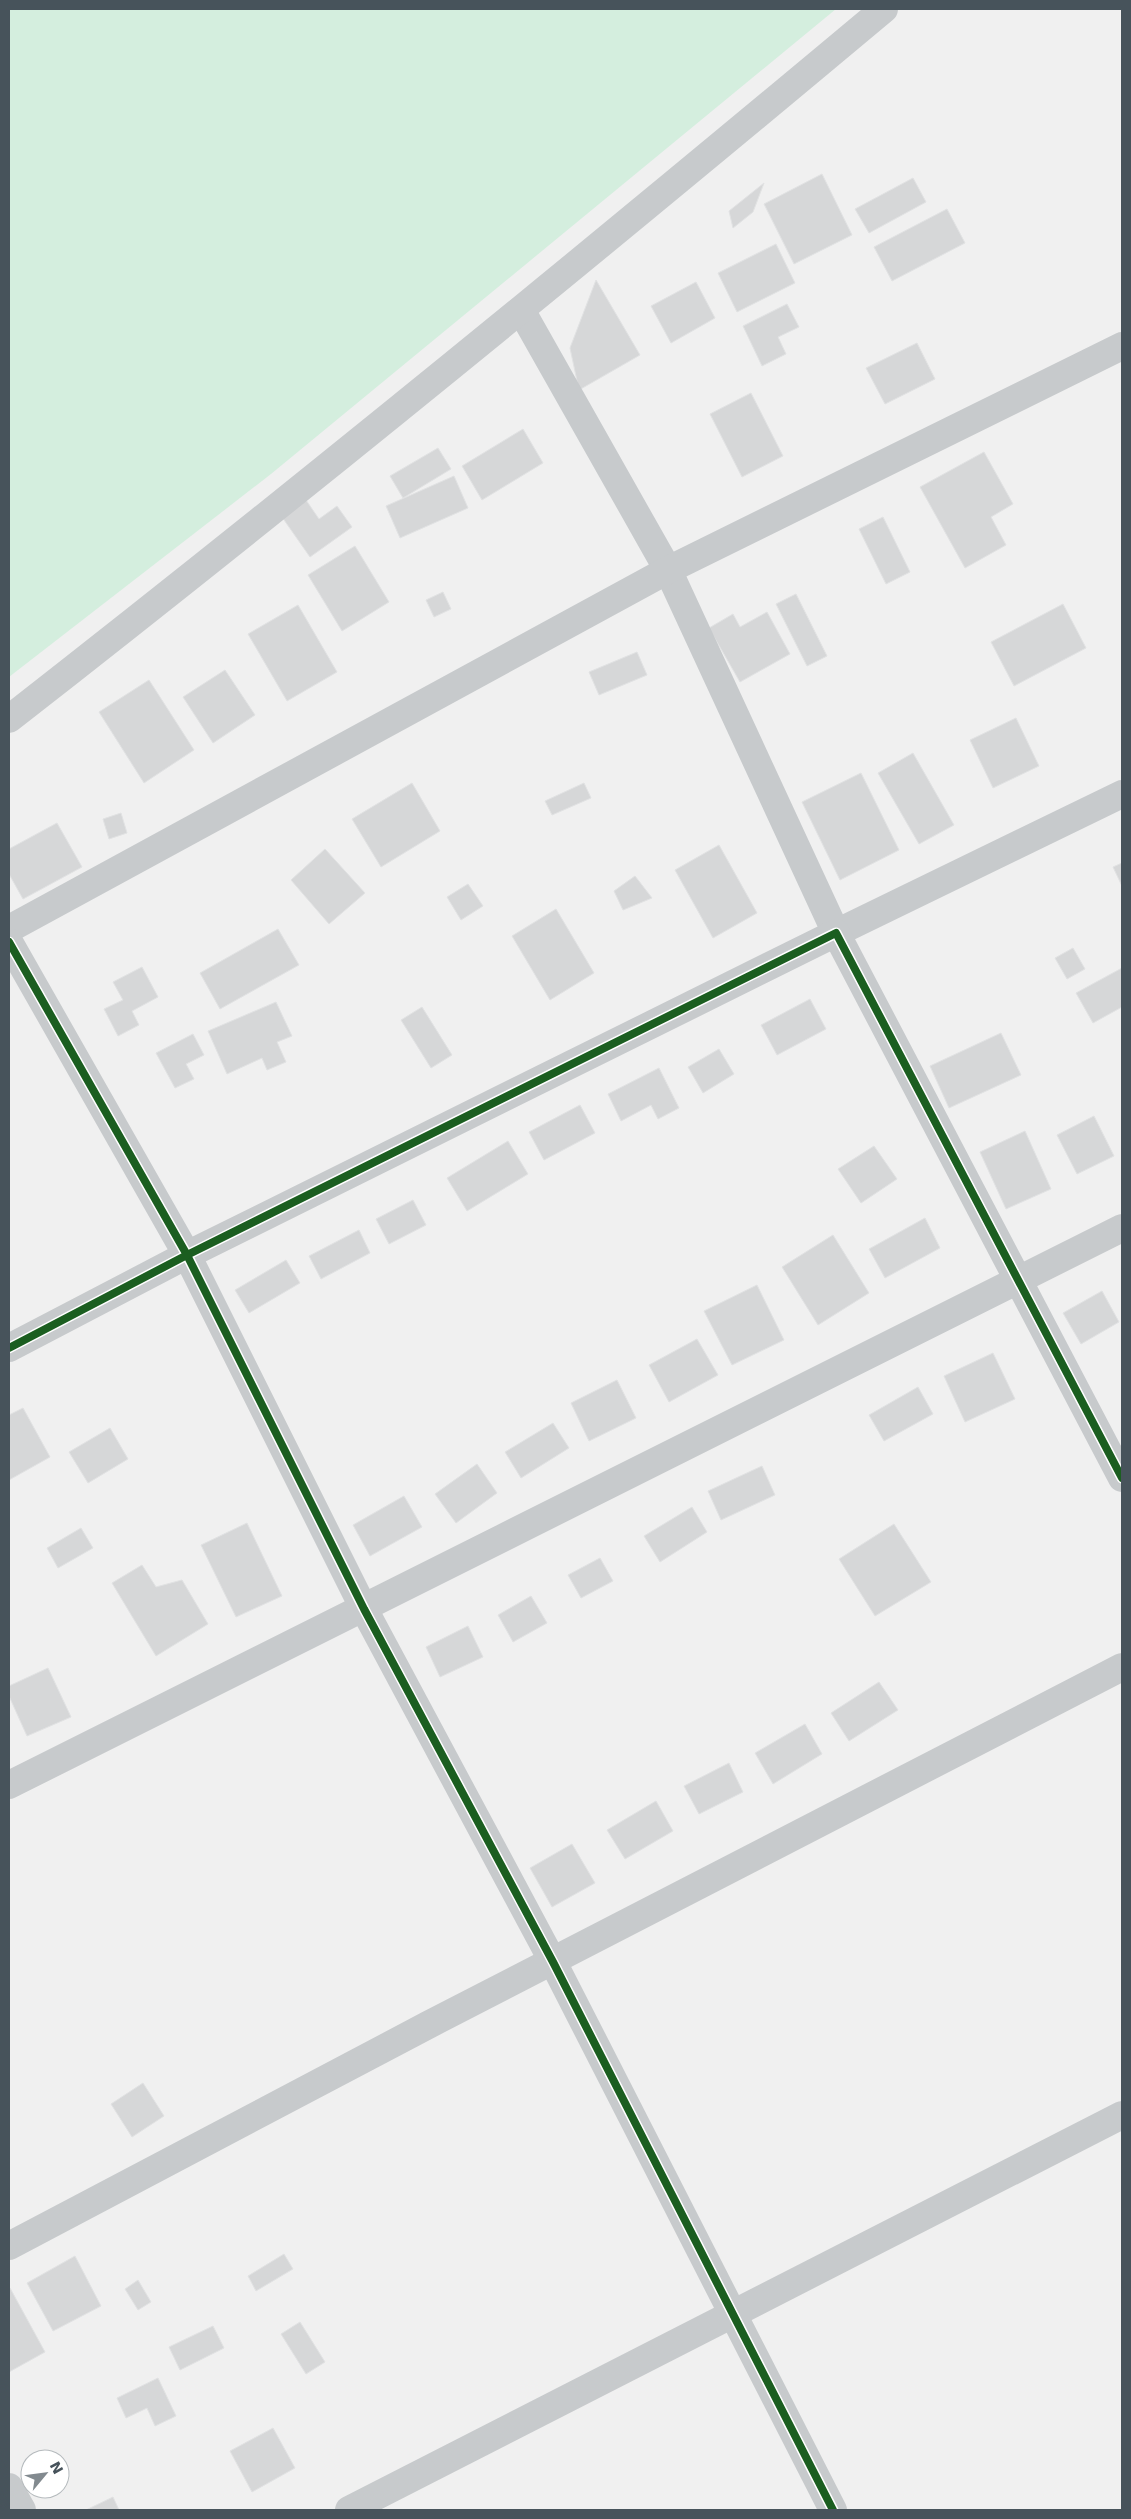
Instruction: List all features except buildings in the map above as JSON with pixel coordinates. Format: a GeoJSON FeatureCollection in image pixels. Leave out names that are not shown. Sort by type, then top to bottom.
{"type":"FeatureCollection","features":[{"type":"Feature","properties":{"kind":"street"},"geometry":{"type":"LineString","coordinates":[[9,719],[232,545],[522,310],[884,9]]}},
{"type":"Feature","properties":{"kind":"street"},"geometry":{"type":"LineString","coordinates":[[522,310],[668,570],[836,934],[1122,1478]]}},
{"type":"Feature","properties":{"kind":"street"},"geometry":{"type":"LineString","coordinates":[[9,929],[668,570],[1122,346]]}},
{"type":"Feature","properties":{"kind":"street"},"geometry":{"type":"LineString","coordinates":[[9,1348],[187,1255],[1122,794]]}},
{"type":"Feature","properties":{"kind":"street"},"geometry":{"type":"LineString","coordinates":[[9,942],[187,1255],[364,1609],[553,1962],[833,2510]]}},
{"type":"Feature","properties":{"kind":"street"},"geometry":{"type":"LineString","coordinates":[[9,1785],[1122,1228]]}},
{"type":"Feature","properties":{"kind":"street"},"geometry":{"type":"LineString","coordinates":[[9,2246],[428,2025],[1122,1667]]}},
{"type":"Feature","properties":{"kind":"street"},"geometry":{"type":"LineString","coordinates":[[350,2510],[1122,2115]]}},
{"type":"Feature","properties":{"kind":"street"},"geometry":{"type":"LineString","coordinates":[[9,2487],[22,2510]]}},
{"type":"Feature","properties":{"kind":"green space"},"geometry":{"type":"Polygon","coordinates":[[[9,9],[836,9],[271,474],[9,677],[9,9]]]}},
{"type":"Feature","properties":{"kind":"cycle path"},"geometry":{"type":"LineString","coordinates":[[9,1348],[187,1255],[836,933],[1122,1478]]}},
{"type":"Feature","properties":{"kind":"cycle path"},"geometry":{"type":"LineString","coordinates":[[9,942],[187,1255],[364,1609],[553,1962],[833,2510]]}}]}
